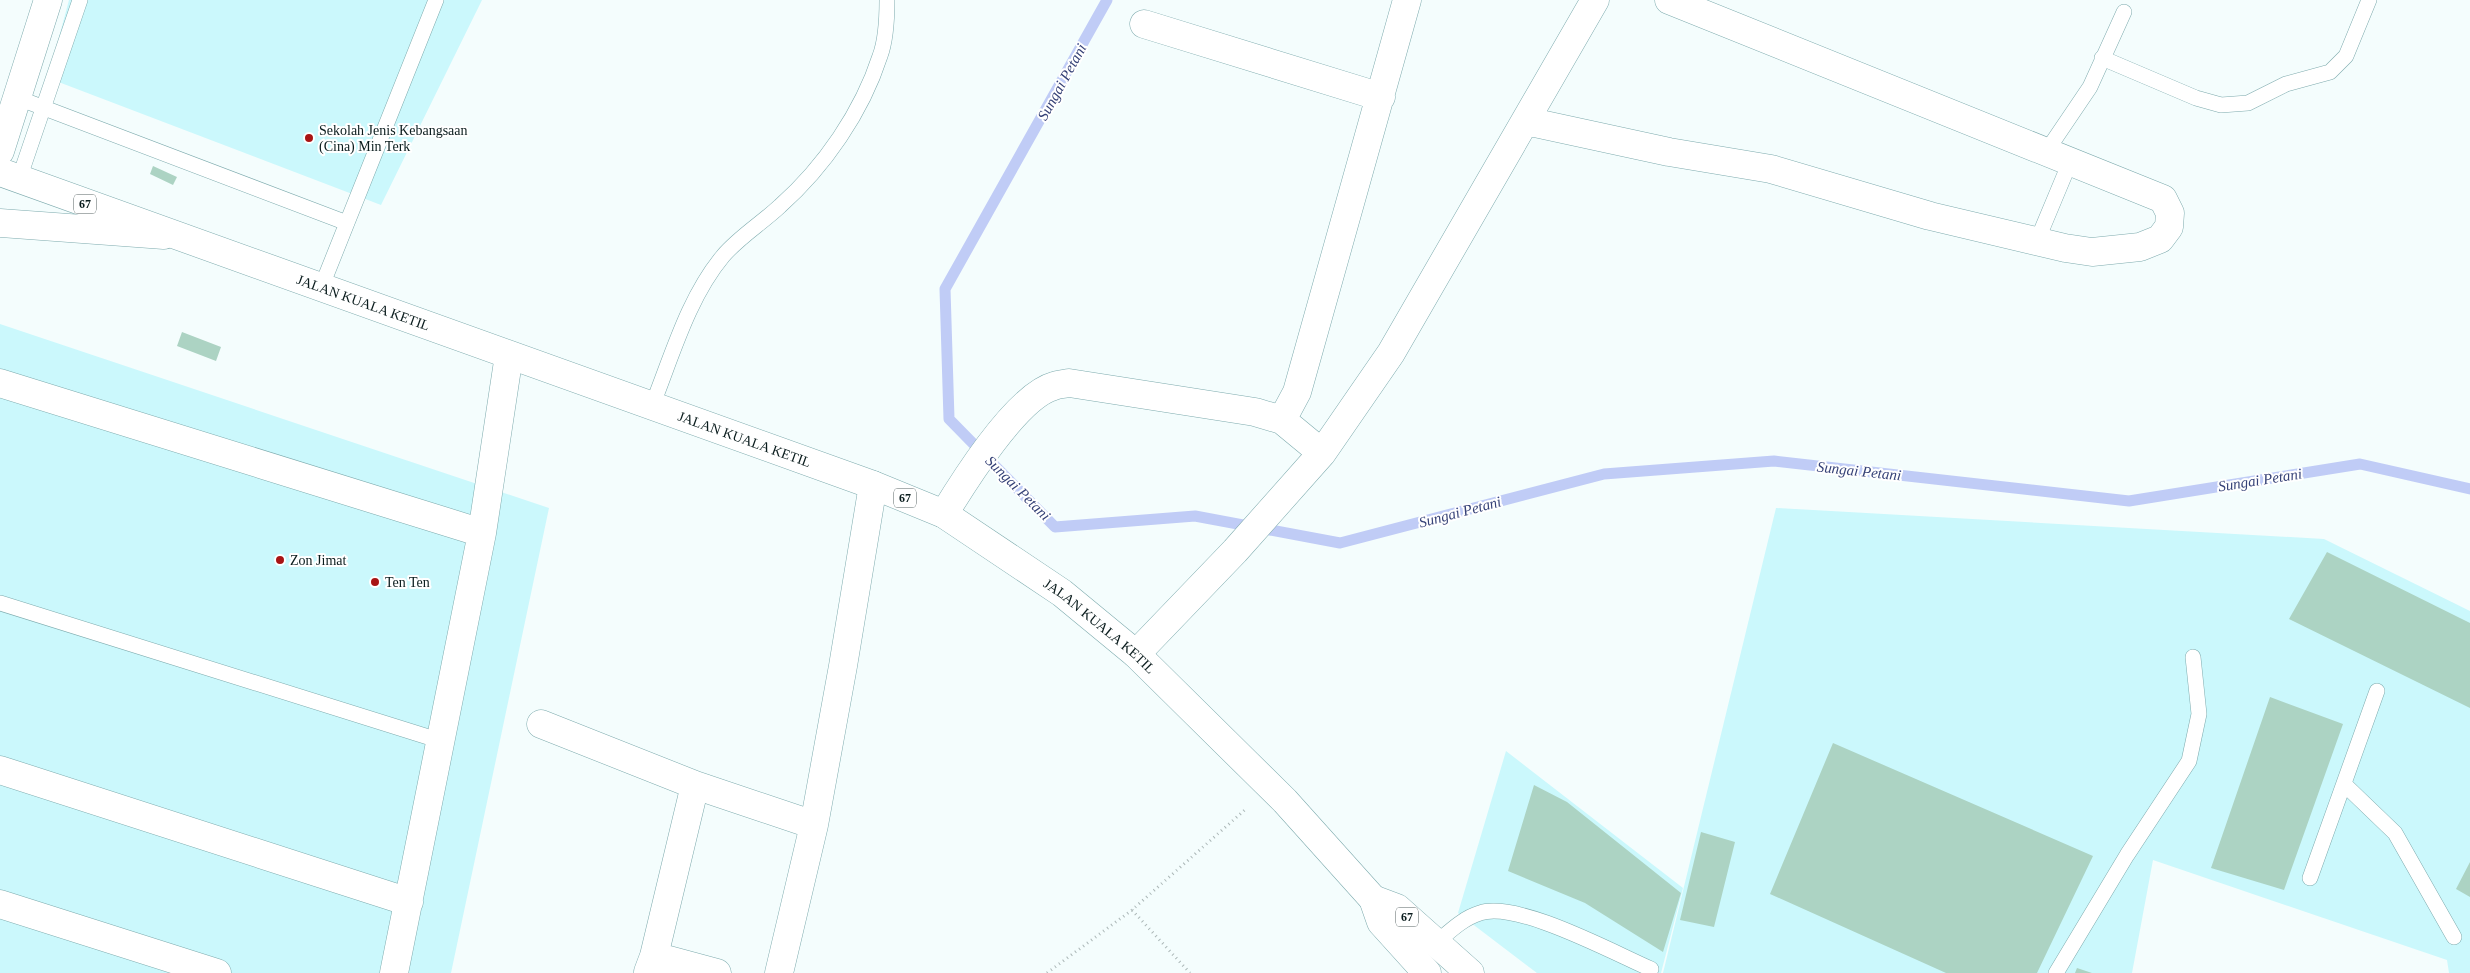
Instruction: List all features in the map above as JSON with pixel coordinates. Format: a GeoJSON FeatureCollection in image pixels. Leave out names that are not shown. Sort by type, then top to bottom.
{"type":"FeatureCollection","features":[{"type":"Feature","properties":{"kind":"street"},"geometry":{"type":"LineString","coordinates":[[0,151],[30,102],[48,0]]}},
{"type":"Feature","properties":{"kind":"street"},"geometry":{"type":"LineString","coordinates":[[1282,420],[1297,392],[1407,0]]}},
{"type":"Feature","properties":{"kind":"street"},"geometry":{"type":"LineString","coordinates":[[1136,654],[1235,551],[1322,453],[1391,353],[1595,0]]}},
{"type":"Feature","properties":{"kind":"street"},"geometry":{"type":"LineString","coordinates":[[1526,121],[1669,152],[1771,169],[1930,216],[2092,252],[2140,247],[2160,239],[2169,227],[2170,213],[2163,199],[1669,0]]}},
{"type":"Feature","properties":{"kind":"street"},"geometry":{"type":"LineString","coordinates":[[1144,24],[1381,97]]}},
{"type":"Feature","properties":{"kind":"street","name":"JALAN KUALA KETIL"},"geometry":{"type":"LineString","coordinates":[[9,176],[873,485],[944,514],[1062,593],[1136,654],[1272,787],[1373,899],[1381,922],[1408,963],[1428,973]]}},
{"type":"Feature","properties":{"kind":"street"},"geometry":{"type":"LineString","coordinates":[[0,224],[170,235]]}},
{"type":"Feature","properties":{"kind":"street"},"geometry":{"type":"LineString","coordinates":[[394,973],[482,532],[509,355]]}},
{"type":"Feature","properties":{"kind":"street"},"geometry":{"type":"LineString","coordinates":[[0,383],[482,532]]}},
{"type":"Feature","properties":{"kind":"street"},"geometry":{"type":"LineString","coordinates":[[944,514],[970,471],[1018,412],[1052,386],[1069,383],[1254,412],[1282,420],[1322,453]]}},
{"type":"Feature","properties":{"kind":"street"},"geometry":{"type":"LineString","coordinates":[[779,973],[814,825],[873,485]]}},
{"type":"Feature","properties":{"kind":"street"},"geometry":{"type":"LineString","coordinates":[[541,724],[694,785],[814,825]]}},
{"type":"Feature","properties":{"kind":"street"},"geometry":{"type":"LineString","coordinates":[[0,770],[409,902]]}},
{"type":"Feature","properties":{"kind":"street"},"geometry":{"type":"LineString","coordinates":[[694,785],[651,964],[717,973]]}},
{"type":"Feature","properties":{"kind":"street","name":"JALAN KUALA KETIL"},"geometry":{"type":"LineString","coordinates":[[1373,899],[1397,908],[1470,973]]}},
{"type":"Feature","properties":{"kind":"street"},"geometry":{"type":"LineString","coordinates":[[0,904],[217,973]]}},
{"type":"Feature","properties":{"kind":"lane"},"geometry":{"type":"LineString","coordinates":[[9,176],[30,102],[80,0]]}},
{"type":"Feature","properties":{"kind":"lane"},"geometry":{"type":"LineString","coordinates":[[321,288],[436,0]]}},
{"type":"Feature","properties":{"kind":"lane"},"geometry":{"type":"LineString","coordinates":[[652,406],[690,312],[704,284],[718,263],[752,229],[782,205],[808,177],[836,142],[864,96],[881,54],[887,0]]}},
{"type":"Feature","properties":{"kind":"lane"},"geometry":{"type":"LineString","coordinates":[[2102,58],[2196,98],[2222,105],[2248,103],[2286,84],[2330,72],[2346,56],[2369,0]]}},
{"type":"Feature","properties":{"kind":"lane"},"geometry":{"type":"LineString","coordinates":[[2037,241],[2058,157],[2124,12]]}},
{"type":"Feature","properties":{"kind":"lane"},"geometry":{"type":"LineString","coordinates":[[30,102],[347,223]]}},
{"type":"Feature","properties":{"kind":"lane"},"geometry":{"type":"LineString","coordinates":[[0,603],[441,741]]}},
{"type":"Feature","properties":{"kind":"lane"},"geometry":{"type":"LineString","coordinates":[[2056,973],[2127,855],[2189,761],[2199,714],[2193,656]]}},
{"type":"Feature","properties":{"kind":"lane"},"geometry":{"type":"LineString","coordinates":[[2310,878],[2377,691]]}},
{"type":"Feature","properties":{"kind":"lane"},"geometry":{"type":"LineString","coordinates":[[2344,784],[2395,833],[2454,937]]}},
{"type":"Feature","properties":{"kind":"lane"},"geometry":{"type":"LineString","coordinates":[[1436,943],[1465,920],[1480,912],[1495,910],[1528,916],[1651,969]]}},
{"type":"Feature","properties":{"kind":"path"},"geometry":{"type":"LineString","coordinates":[[1047,973],[1132,910],[1272,787]]}},
{"type":"Feature","properties":{"kind":"path"},"geometry":{"type":"LineString","coordinates":[[1132,910],[1190,973]]}},
{"type":"Feature","properties":{"kind":"shaded area","name":"Sekolah Jenis Kebangsaan (Cina) Min Terk"},"geometry":{"type":"Polygon","coordinates":[[[69,0],[482,0],[381,205],[48,78],[69,0]]]}},
{"type":"Feature","properties":{"kind":"shaded area"},"geometry":{"type":"Polygon","coordinates":[[[0,324],[549,508],[451,973],[0,973],[0,324]]]}},
{"type":"Feature","properties":{"kind":"shaded area"},"geometry":{"type":"Polygon","coordinates":[[[1776,508],[2324,539],[2470,611],[2470,973],[2449,973],[2447,960],[2153,860],[2132,973],[1663,973],[1776,508]]]}},
{"type":"Feature","properties":{"kind":"shaded area"},"geometry":{"type":"Polygon","coordinates":[[[1506,751],[1683,888],[1661,973],[1537,973],[1458,913],[1506,751]]]}},
{"type":"Feature","properties":{"kind":"building"},"geometry":{"type":"Polygon","coordinates":[[[153,166],[177,177],[173,185],[150,174],[153,166]]]}},
{"type":"Feature","properties":{"kind":"building"},"geometry":{"type":"Polygon","coordinates":[[[182,332],[221,347],[216,361],[177,346],[182,332]]]}},
{"type":"Feature","properties":{"kind":"building"},"geometry":{"type":"Polygon","coordinates":[[[2327,552],[2470,623],[2470,708],[2289,619],[2327,552]]]}},
{"type":"Feature","properties":{"kind":"building"},"geometry":{"type":"Polygon","coordinates":[[[2270,697],[2343,724],[2284,890],[2211,868],[2270,697]]]}},
{"type":"Feature","properties":{"kind":"building"},"geometry":{"type":"Polygon","coordinates":[[[1833,743],[2093,856],[2037,973],[1946,973],[1770,894],[1833,743]]]}},
{"type":"Feature","properties":{"kind":"building"},"geometry":{"type":"Polygon","coordinates":[[[1534,785],[1567,802],[1681,893],[1663,952],[1585,903],[1508,871],[1534,785]]]}},
{"type":"Feature","properties":{"kind":"building"},"geometry":{"type":"Polygon","coordinates":[[[1701,832],[1735,842],[1714,927],[1680,920],[1701,832]]]}},
{"type":"Feature","properties":{"kind":"building"},"geometry":{"type":"Polygon","coordinates":[[[2470,862],[2470,897],[2456,889],[2470,862]]]}},
{"type":"Feature","properties":{"kind":"building"},"geometry":{"type":"Polygon","coordinates":[[[2077,968],[2092,973],[2075,973],[2077,968]]]}},
{"type":"Feature","properties":{"kind":"waterway","name":"Sungai Petani"},"geometry":{"type":"LineString","coordinates":[[1107,0],[945,289],[949,419],[1055,527],[1195,516],[1340,543],[1604,474],[1774,461],[2129,501],[2360,464],[2470,489]]}},
{"type":"Feature","properties":{"kind":"place","name":"Sekolah Jenis Kebangsaan (Cina) Min Terk"},"geometry":{"type":"Point","coordinates":[309,138]}},
{"type":"Feature","properties":{"kind":"place","name":"Zon Jimat"},"geometry":{"type":"Point","coordinates":[280,560]}},
{"type":"Feature","properties":{"kind":"place","name":"Ten Ten"},"geometry":{"type":"Point","coordinates":[375,582]}}]}
